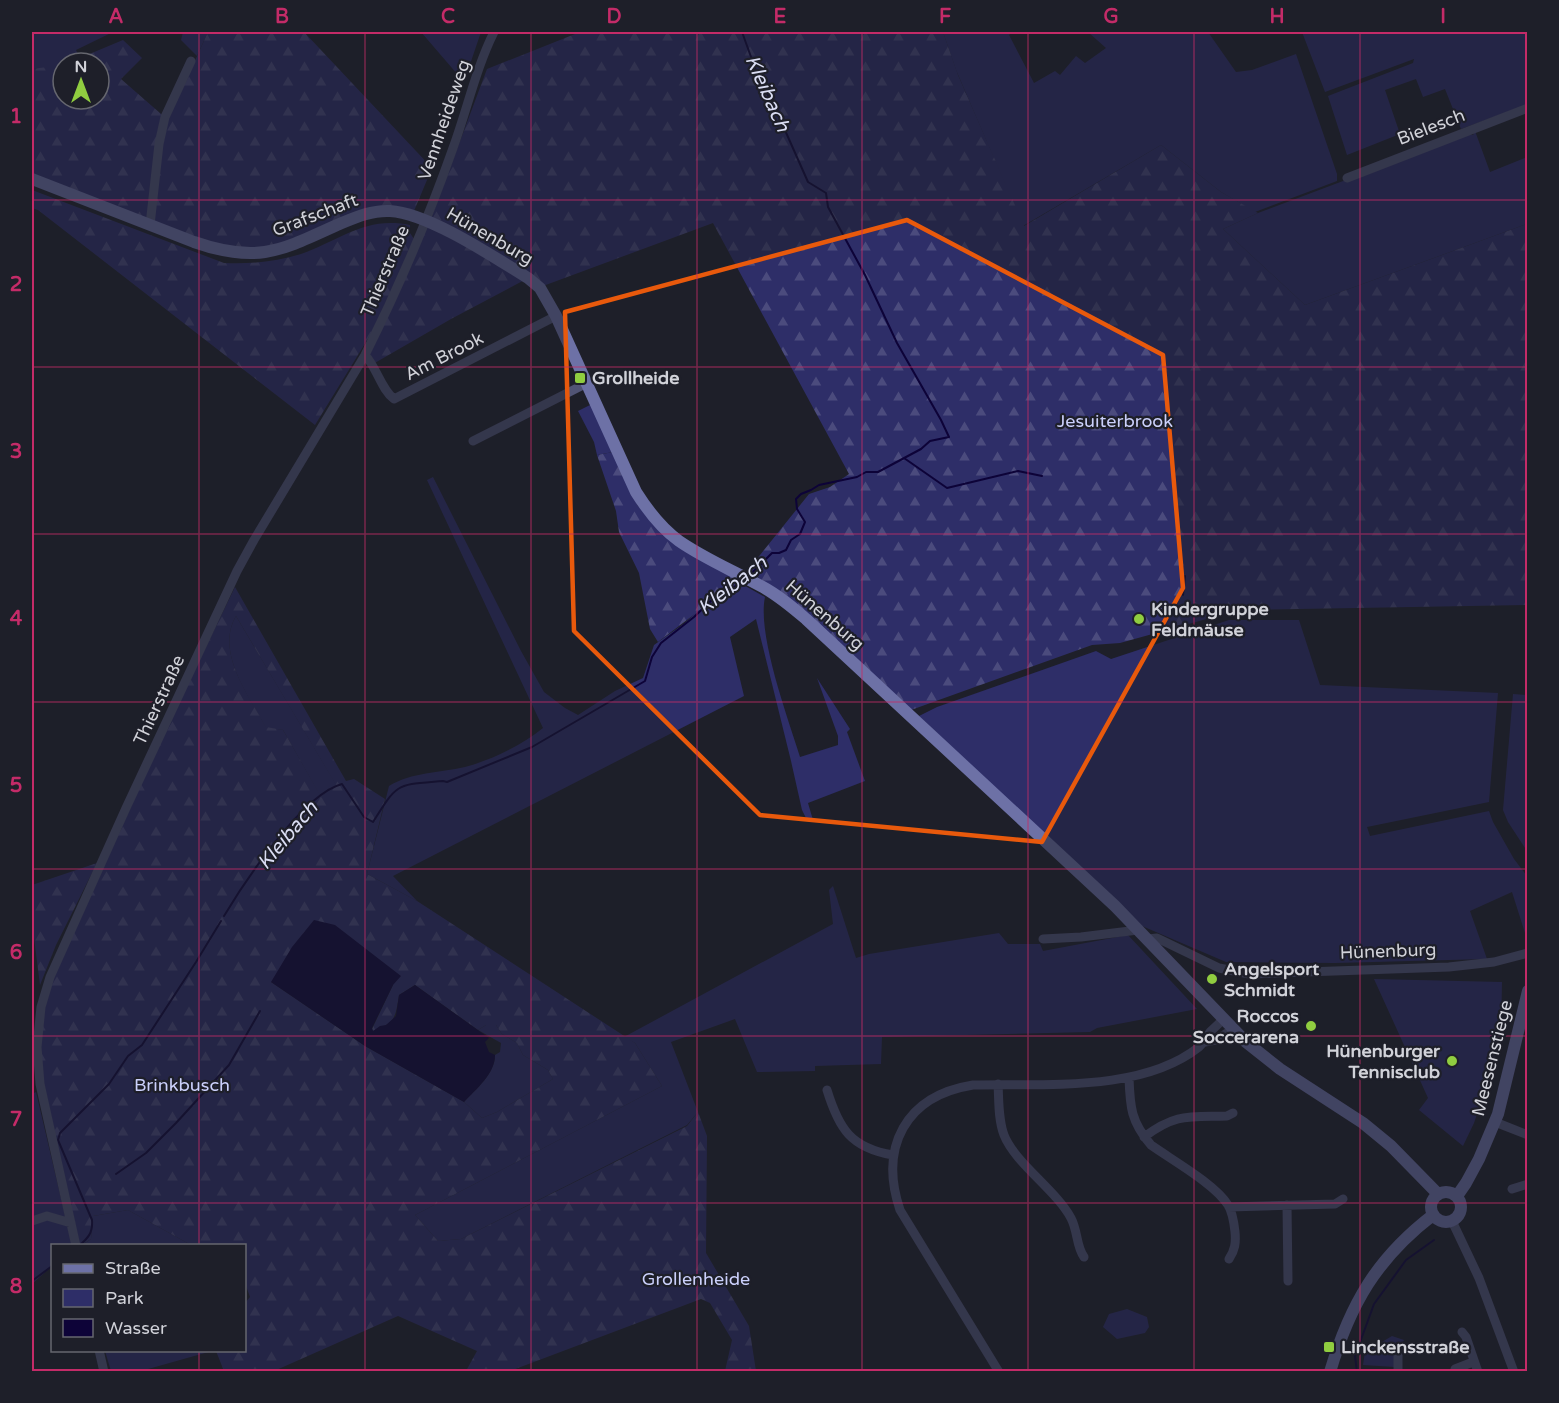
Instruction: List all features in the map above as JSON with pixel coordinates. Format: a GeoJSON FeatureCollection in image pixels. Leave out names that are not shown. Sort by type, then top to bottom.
{"type":"FeatureCollection","features":[{"type":"Feature","properties":{"kind":"street","name":"Vennheideweg"},"geometry":{"type":"LineString","coordinates":[[425,220],[453,150],[479,69],[495,32]]}},
{"type":"Feature","properties":{"kind":"street"},"geometry":{"type":"LineString","coordinates":[[150,225],[159,144],[165,117],[191,61]]}},
{"type":"Feature","properties":{"kind":"street","name":"Bielesch"},"geometry":{"type":"LineString","coordinates":[[1347,178],[1527,108]]}},
{"type":"Feature","properties":{"kind":"street","name":"Grafschaft"},"geometry":{"type":"LineString","coordinates":[[32,179],[219,251],[252,254],[273,251],[375,212],[400,212],[425,220]]}},
{"type":"Feature","properties":{"kind":"street","name":"Hünenburg"},"geometry":{"type":"LineString","coordinates":[[425,220],[528,278],[540,288],[556,316],[627,475],[647,509],[679,541],[745,577],[787,603],[806,619],[1148,939],[1233,1029],[1280,1069],[1363,1123],[1390,1146],[1438,1194]]}},
{"type":"Feature","properties":{"kind":"street","name":"Thierstraße"},"geometry":{"type":"LineString","coordinates":[[75,1244],[40,1084],[38,1028],[46,987],[126,808],[237,571],[365,356],[425,220]]}},
{"type":"Feature","properties":{"kind":"street","name":"Am Brook"},"geometry":{"type":"LineString","coordinates":[[365,356],[373,364],[391,398],[394,399],[556,316]]}},
{"type":"Feature","properties":{"kind":"street"},"geometry":{"type":"LineString","coordinates":[[473,441],[587,383]]}},
{"type":"Feature","properties":{"kind":"street"},"geometry":{"type":"LineString","coordinates":[[1043,939],[1138,930]]}},
{"type":"Feature","properties":{"kind":"street","name":"Hünenburg"},"geometry":{"type":"LineString","coordinates":[[1148,939],[1157,938],[1219,968],[1249,974],[1449,967],[1494,962],[1527,953]]}},
{"type":"Feature","properties":{"kind":"street","name":"Meesenstiege"},"geometry":{"type":"LineString","coordinates":[[1452,1221],[1461,1210],[1457,1196],[1474,1167],[1502,1103],[1527,991]]}},
{"type":"Feature","properties":{"kind":"street"},"geometry":{"type":"LineString","coordinates":[[999,1371],[900,1210],[894,1191],[893,1155],[906,1122],[924,1103],[939,1094],[973,1084],[1102,1082],[1129,1078],[1168,1065],[1193,1051],[1204,1042],[1223,1019]]}},
{"type":"Feature","properties":{"kind":"street"},"geometry":{"type":"LineString","coordinates":[[1204,1042],[1216,1040],[1233,1029]]}},
{"type":"Feature","properties":{"kind":"street"},"geometry":{"type":"LineString","coordinates":[[1129,1078],[1132,1114],[1144,1137],[1151,1145],[1216,1191],[1229,1207],[1234,1222],[1235,1237],[1235,1249],[1229,1259]]}},
{"type":"Feature","properties":{"kind":"street"},"geometry":{"type":"LineString","coordinates":[[999,1084],[1000,1122],[1008,1144],[1068,1213],[1078,1235],[1079,1250],[1084,1257]]}},
{"type":"Feature","properties":{"kind":"street"},"geometry":{"type":"LineString","coordinates":[[827,1090],[839,1123],[849,1137],[867,1149],[893,1155]]}},
{"type":"Feature","properties":{"kind":"street"},"geometry":{"type":"LineString","coordinates":[[1144,1137],[1172,1120],[1227,1116],[1233,1113]]}},
{"type":"Feature","properties":{"kind":"street"},"geometry":{"type":"LineString","coordinates":[[1495,1122],[1527,1135]]}},
{"type":"Feature","properties":{"kind":"street"},"geometry":{"type":"LineString","coordinates":[[1512,1188],[1527,1184]]}},
{"type":"Feature","properties":{"kind":"street"},"geometry":{"type":"LineString","coordinates":[[1457,1196],[1450,1192],[1438,1194],[1431,1206],[1433,1215],[1442,1221],[1452,1221],[1479,1278],[1514,1371]]}},
{"type":"Feature","properties":{"kind":"street"},"geometry":{"type":"LineString","coordinates":[[1229,1207],[1335,1204],[1343,1199]]}},
{"type":"Feature","properties":{"kind":"street"},"geometry":{"type":"LineString","coordinates":[[1287,1205],[1288,1281]]}},
{"type":"Feature","properties":{"kind":"street"},"geometry":{"type":"LineString","coordinates":[[1330,1371],[1341,1335],[1359,1296],[1392,1252],[1433,1215]]}},
{"type":"Feature","properties":{"kind":"street"},"geometry":{"type":"LineString","coordinates":[[32,1221],[47,1216],[71,1223]]}},
{"type":"Feature","properties":{"kind":"street"},"geometry":{"type":"LineString","coordinates":[[1462,1332],[1466,1337],[1478,1371]]}},
{"type":"Feature","properties":{"kind":"street"},"geometry":{"type":"LineString","coordinates":[[99,1352],[104,1371]]}},
{"type":"Feature","properties":{"kind":"street"},"geometry":{"type":"LineString","coordinates":[[1398,1355],[1398,1371]]}},
{"type":"Feature","properties":{"kind":"street"},"geometry":{"type":"LineString","coordinates":[[1455,1369],[1473,1362]]}},
{"type":"Feature","properties":{"kind":"highlighted area"},"geometry":{"type":"Polygon","coordinates":[[[907,220],[1163,355],[1183,588],[1042,842],[760,815],[574,631],[565,312],[907,220]]]}},
{"type":"Feature","properties":{"kind":"green space"},"geometry":{"type":"Polygon","coordinates":[[[32,32],[113,32],[76,51],[51,51],[51,68],[32,69],[32,32]]]}},
{"type":"Feature","properties":{"kind":"green space"},"geometry":{"type":"Polygon","coordinates":[[[183,32],[208,32],[197,56],[181,40],[183,32]]]}},
{"type":"Feature","properties":{"kind":"green space"},"geometry":{"type":"Polygon","coordinates":[[[208,32],[304,32],[432,168],[414,211],[391,206],[273,248],[221,248],[32,175],[32,69],[51,67],[51,111],[111,111],[111,51],[97,51],[123,40],[142,58],[121,79],[168,120],[208,32]]]}},
{"type":"Feature","properties":{"kind":"green space"},"geometry":{"type":"Polygon","coordinates":[[[421,32],[481,32],[464,82],[421,32]]]}},
{"type":"Feature","properties":{"kind":"green space","name":"Jesuiterbrook"},"geometry":{"type":"Polygon","coordinates":[[[580,32],[943,32],[958,75],[1024,226],[1161,145],[1221,192],[1258,213],[1223,229],[1305,305],[1527,224],[1527,605],[1239,610],[1120,643],[1092,645],[911,710],[766,583],[748,570],[809,494],[830,487],[849,474],[713,223],[543,286],[532,276],[373,364],[367,358],[432,216],[487,69],[580,32]]]}},
{"type":"Feature","properties":{"kind":"green space"},"geometry":{"type":"Polygon","coordinates":[[[943,32],[1012,32],[1009,35],[1034,83],[1055,71],[1060,75],[1076,56],[1085,63],[1106,48],[1088,32],[1208,32],[1236,72],[1252,70],[1296,54],[1337,174],[1337,181],[1255,212],[1221,192],[1161,145],[1023,226],[956,70],[943,32]]]}},
{"type":"Feature","properties":{"kind":"green space"},"geometry":{"type":"Polygon","coordinates":[[[1302,32],[1527,32],[1527,105],[1461,129],[1445,89],[1423,97],[1416,79],[1385,90],[1400,134],[1347,155],[1328,96],[1413,63],[1414,59],[1325,92],[1302,32]]]}},
{"type":"Feature","properties":{"kind":"green space"},"geometry":{"type":"Polygon","coordinates":[[[1475,131],[1490,172],[1527,157],[1527,224],[1305,305],[1223,229],[1258,213],[1468,134],[1473,135],[1475,131]]]}},
{"type":"Feature","properties":{"kind":"green space"},"geometry":{"type":"Polygon","coordinates":[[[32,190],[224,263],[263,262],[291,257],[354,231],[380,224],[410,225],[410,233],[414,239],[377,324],[315,425],[38,210],[32,208],[32,190]]]}},
{"type":"Feature","properties":{"kind":"green space"},"geometry":{"type":"Polygon","coordinates":[[[592,404],[613,452],[597,455],[594,442],[578,411],[592,404]]]}},
{"type":"Feature","properties":{"kind":"green space"},"geometry":{"type":"Polygon","coordinates":[[[613,452],[638,506],[733,576],[732,584],[658,642],[650,629],[639,573],[619,532],[616,511],[597,455],[613,452]]]}},
{"type":"Feature","properties":{"kind":"green space"},"geometry":{"type":"Polygon","coordinates":[[[433,477],[544,692],[565,708],[578,715],[615,691],[643,678],[654,645],[732,584],[733,579],[765,597],[765,633],[769,654],[800,757],[838,745],[838,736],[817,678],[850,729],[847,732],[865,781],[808,803],[813,820],[807,820],[802,810],[756,619],[730,637],[744,696],[393,876],[417,901],[367,874],[389,786],[416,775],[465,767],[486,760],[516,746],[543,728],[427,480],[433,477]]]}},
{"type":"Feature","properties":{"kind":"green space","name":"Brinkbusch"},"geometry":{"type":"Polygon","coordinates":[[[235,587],[346,781],[354,779],[385,799],[367,874],[417,901],[635,1043],[662,1086],[415,1215],[438,1241],[461,1239],[687,1126],[698,1112],[707,1136],[706,1253],[749,1326],[756,1371],[725,1371],[732,1340],[710,1303],[701,1299],[510,1371],[466,1371],[477,1351],[398,1316],[274,1371],[224,1371],[216,1352],[246,1352],[246,1302],[250,1297],[246,1286],[246,1244],[189,1244],[128,1210],[93,1216],[91,1239],[80,1244],[42,1084],[40,1028],[49,988],[166,729],[235,587]],[[236,616],[229,644],[232,659],[244,688],[266,727],[283,730],[322,798],[328,789],[336,785],[236,616]],[[271,982],[365,1046],[464,1102],[482,1118],[497,1112],[553,1079],[548,1070],[523,1055],[517,1043],[502,1034],[496,1025],[486,1025],[478,1030],[415,985],[399,995],[395,1014],[390,1022],[373,1032],[372,1029],[393,985],[271,982]]]}},
{"type":"Feature","properties":{"kind":"green space"},"geometry":{"type":"Polygon","coordinates":[[[236,616],[337,786],[328,789],[322,799],[283,730],[266,728],[244,688],[232,659],[229,644],[236,616]]]}},
{"type":"Feature","properties":{"kind":"green space"},"geometry":{"type":"Polygon","coordinates":[[[1229,620],[1299,620],[1320,685],[1498,693],[1489,802],[1367,827],[1370,836],[1489,811],[1514,859],[1527,876],[1527,929],[1525,933],[1512,892],[1470,911],[1487,959],[1335,963],[1226,962],[1142,926],[919,716],[937,707],[1096,651],[1111,659],[1229,620]]]}},
{"type":"Feature","properties":{"kind":"green space"},"geometry":{"type":"Polygon","coordinates":[[[1513,694],[1527,695],[1527,851],[1503,810],[1513,694]]]}},
{"type":"Feature","properties":{"kind":"green space"},"geometry":{"type":"Polygon","coordinates":[[[97,863],[56,945],[40,985],[32,922],[32,885],[97,863]]]}},
{"type":"Feature","properties":{"kind":"green space"},"geometry":{"type":"Polygon","coordinates":[[[833,886],[856,958],[999,933],[1008,944],[1040,944],[1043,951],[1128,935],[1197,1009],[1097,1028],[1090,1032],[882,1037],[881,1064],[815,1066],[815,1071],[757,1072],[735,1019],[671,1042],[698,1112],[687,1125],[461,1239],[438,1241],[415,1215],[662,1086],[635,1043],[624,1037],[833,924],[829,890],[833,886]]]}},
{"type":"Feature","properties":{"kind":"green space","name":"Hünenburger Tennisclub"},"geometry":{"type":"Polygon","coordinates":[[[1374,979],[1502,982],[1501,1034],[1486,1088],[1463,1146],[1419,1110],[1428,1098],[1374,979]]]}},
{"type":"Feature","properties":{"kind":"green space"},"geometry":{"type":"Polygon","coordinates":[[[486,1025],[496,1025],[502,1034],[517,1043],[523,1055],[548,1070],[553,1079],[497,1112],[482,1118],[464,1102],[488,1075],[495,1055],[500,1052],[501,1043],[478,1030],[486,1025]]]}},
{"type":"Feature","properties":{"kind":"green space"},"geometry":{"type":"Polygon","coordinates":[[[36,1092],[72,1244],[51,1244],[51,1267],[32,1284],[32,1094],[36,1092]]]}},
{"type":"Feature","properties":{"kind":"green space"},"geometry":{"type":"Polygon","coordinates":[[[128,1210],[189,1244],[84,1244],[91,1239],[93,1216],[128,1210]]]}},
{"type":"Feature","properties":{"kind":"green space"},"geometry":{"type":"Polygon","coordinates":[[[1127,1309],[1147,1317],[1149,1327],[1145,1333],[1117,1339],[1103,1327],[1109,1314],[1127,1309]]]}},
{"type":"Feature","properties":{"kind":"green space"},"geometry":{"type":"Polygon","coordinates":[[[1392,1336],[1404,1340],[1397,1351],[1395,1367],[1363,1365],[1365,1352],[1392,1336]]]}},
{"type":"Feature","properties":{"kind":"green space"},"geometry":{"type":"Polygon","coordinates":[[[106,1352],[208,1352],[141,1371],[111,1371],[106,1352]]]}},
{"type":"Feature","properties":{"kind":"water"},"geometry":{"type":"Polygon","coordinates":[[[314,920],[335,925],[401,976],[393,985],[372,1028],[373,1031],[386,1025],[396,1016],[399,995],[415,985],[489,1038],[485,1042],[489,1052],[495,1055],[492,1069],[464,1102],[365,1046],[271,982],[292,947],[314,920]]]}},
{"type":"Feature","properties":{"kind":"waterway","name":"Kleibach"},"geometry":{"type":"LineString","coordinates":[[742,32],[759,79],[776,110],[808,182],[826,193],[828,207],[865,275],[897,343],[949,437],[930,441],[921,449],[878,472],[866,472],[857,477],[819,485],[801,494],[796,499],[797,509],[805,522],[800,534],[791,540],[786,550],[772,553],[750,575]]}},
{"type":"Feature","properties":{"kind":"waterway"},"geometry":{"type":"LineString","coordinates":[[904,458],[947,488],[1018,471],[1042,476]]}},
{"type":"Feature","properties":{"kind":"waterway"},"geometry":{"type":"LineString","coordinates":[[1183,595],[1185,576]]}},
{"type":"Feature","properties":{"kind":"waterway","name":"Kleibach"},"geometry":{"type":"LineString","coordinates":[[224,916],[276,841],[310,804],[327,791],[342,784],[364,817],[373,822],[388,799],[400,788],[416,783],[447,782],[532,747],[645,681],[652,657],[661,643],[712,600],[744,581]]}},
{"type":"Feature","properties":{"kind":"waterway","name":"Kleibach"},"geometry":{"type":"LineString","coordinates":[[81,1244],[89,1235],[92,1220],[58,1140],[60,1133],[109,1084],[128,1056],[142,1045],[221,921]]}},
{"type":"Feature","properties":{"kind":"waterway"},"geometry":{"type":"LineString","coordinates":[[116,1174],[146,1153],[229,1065],[260,1011]]}},
{"type":"Feature","properties":{"kind":"waterway"},"geometry":{"type":"LineString","coordinates":[[1357,1372],[1355,1356],[1374,1304],[1406,1260],[1434,1240]]}},
{"type":"Feature","properties":{"kind":"waterway","name":"Kleibach"},"geometry":{"type":"LineString","coordinates":[[32,1281],[51,1267]]}},
{"type":"Feature","properties":{"kind":"place","name":"Grollheide"},"geometry":{"type":"Point","coordinates":[580,378]}},
{"type":"Feature","properties":{"kind":"place","name":"Kindergruppe Feldmäuse"},"geometry":{"type":"Point","coordinates":[1139,619]}},
{"type":"Feature","properties":{"kind":"place","name":"Angelsport Schmidt"},"geometry":{"type":"Point","coordinates":[1212,979]}},
{"type":"Feature","properties":{"kind":"place","name":"Roccos Soccerarena"},"geometry":{"type":"Point","coordinates":[1311,1026]}},
{"type":"Feature","properties":{"kind":"place","name":"Hünenburger Tennisclub"},"geometry":{"type":"Point","coordinates":[1452,1061]}},
{"type":"Feature","properties":{"kind":"place","name":"Linckensstraße"},"geometry":{"type":"Point","coordinates":[1329,1347]}},
{"type":"Feature","properties":{"kind":"park label","name":"Grollenheide"},"geometry":{"type":"Point","coordinates":[696,1279]}}]}
